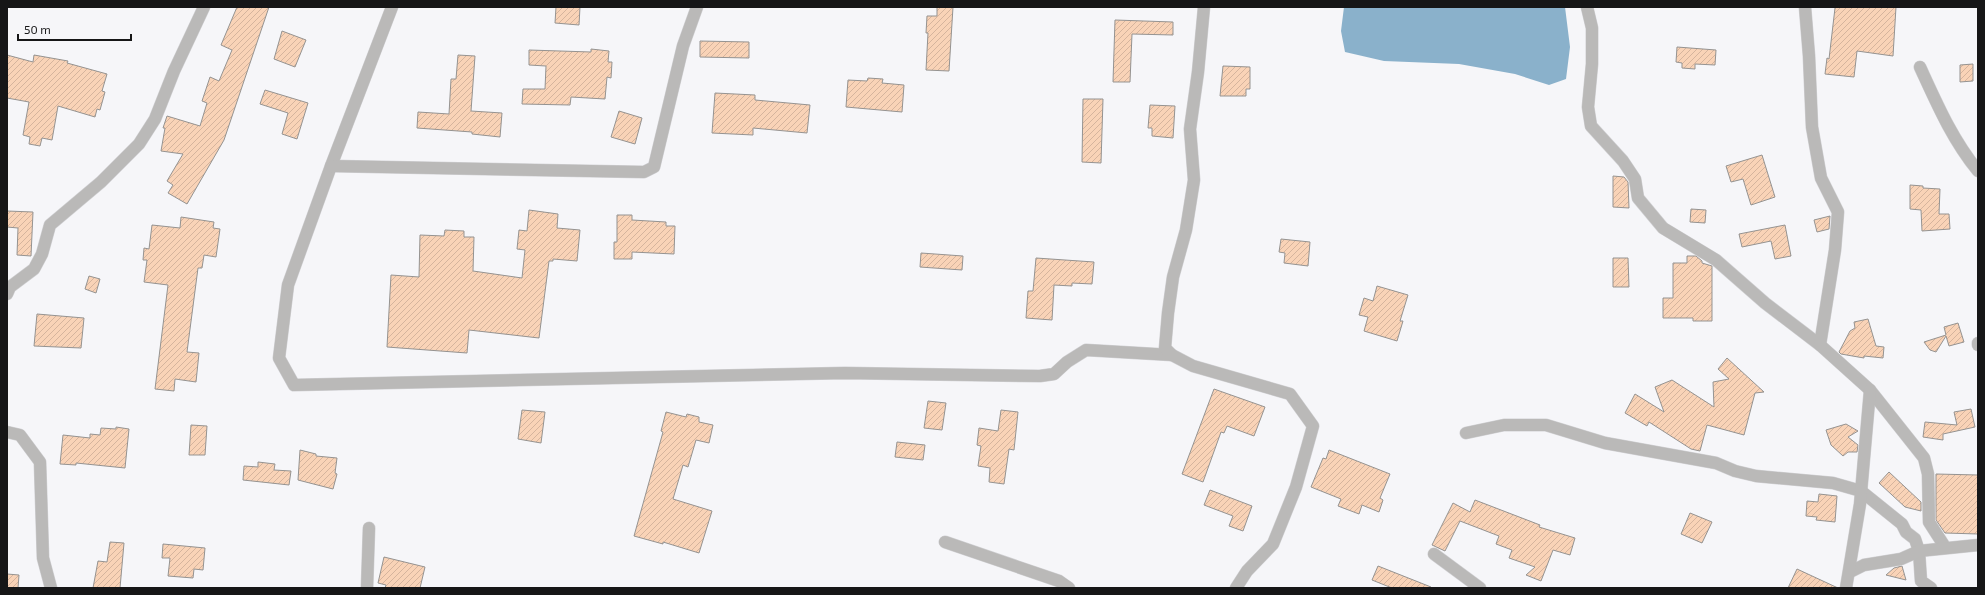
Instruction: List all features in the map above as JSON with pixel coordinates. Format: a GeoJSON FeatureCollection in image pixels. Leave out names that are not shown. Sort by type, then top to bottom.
{"type":"FeatureCollection","features":[{"type":"Feature","properties":{"kind":"street"},"geometry":{"type":"LineString","coordinates":[[7,294],[10,287],[34,269],[42,254],[50,225],[102,182],[139,144],[155,119],[174,71],[204,7]]}},
{"type":"Feature","properties":{"kind":"street"},"geometry":{"type":"LineString","coordinates":[[392,7],[331,166],[288,285],[279,358],[294,385],[845,373],[1040,376],[1054,374],[1067,362],[1086,350],[1172,356],[1193,366],[1290,394],[1313,426],[1296,488],[1273,544],[1247,571],[1236,588]]}},
{"type":"Feature","properties":{"kind":"street"},"geometry":{"type":"LineString","coordinates":[[331,166],[644,172],[654,167],[683,46],[697,7]]}},
{"type":"Feature","properties":{"kind":"street"},"geometry":{"type":"LineString","coordinates":[[1172,356],[1165,348],[1168,312],[1173,277],[1186,230],[1194,180],[1190,129],[1198,72],[1204,7]]}},
{"type":"Feature","properties":{"kind":"street"},"geometry":{"type":"LineString","coordinates":[[1587,7],[1592,28],[1592,64],[1588,107],[1591,126],[1623,161],[1635,179],[1638,198],[1663,228],[1716,260],[1765,303],[1820,345],[1870,390],[1924,458],[1928,474],[1929,522],[1945,547]]}},
{"type":"Feature","properties":{"kind":"street"},"geometry":{"type":"LineString","coordinates":[[1805,7],[1812,127],[1821,178],[1838,212],[1835,250],[1820,345]]}},
{"type":"Feature","properties":{"kind":"street"},"geometry":{"type":"LineString","coordinates":[[1920,67],[1960,150],[1978,171]]}},
{"type":"Feature","properties":{"kind":"street"},"geometry":{"type":"LineString","coordinates":[[1846,588],[1850,572],[1861,491],[1870,390]]}},
{"type":"Feature","properties":{"kind":"street"},"geometry":{"type":"LineString","coordinates":[[1466,433],[1504,425],[1546,425],[1605,443],[1716,463],[1735,471],[1756,476],[1833,483],[1861,491],[1902,524],[1906,532],[1915,539],[1919,550],[1921,580],[1931,588]]}},
{"type":"Feature","properties":{"kind":"street"},"geometry":{"type":"LineString","coordinates":[[7,432],[20,435],[40,462],[43,558],[51,588]]}},
{"type":"Feature","properties":{"kind":"street"},"geometry":{"type":"LineString","coordinates":[[367,588],[369,528]]}},
{"type":"Feature","properties":{"kind":"street"},"geometry":{"type":"LineString","coordinates":[[945,542],[1058,581],[1069,588]]}},
{"type":"Feature","properties":{"kind":"street"},"geometry":{"type":"LineString","coordinates":[[1850,572],[1864,565],[1901,559],[1919,550],[1978,545]]}},
{"type":"Feature","properties":{"kind":"street"},"geometry":{"type":"LineString","coordinates":[[1434,554],[1480,588]]}},
{"type":"Feature","properties":{"kind":"water"},"geometry":{"type":"Polygon","coordinates":[[[1344,7],[1565,7],[1570,47],[1566,79],[1549,85],[1515,74],[1459,64],[1384,61],[1345,52],[1341,31],[1344,7]]]}},
{"type":"Feature","properties":{"kind":"building"},"geometry":{"type":"Polygon","coordinates":[[[237,7],[269,7],[224,140],[187,204],[168,193],[173,185],[167,181],[183,154],[161,151],[165,128],[163,128],[167,116],[200,126],[207,103],[202,101],[210,77],[219,81],[232,50],[221,45],[237,7]]]}},
{"type":"Feature","properties":{"kind":"building"},"geometry":{"type":"Polygon","coordinates":[[[556,7],[580,7],[579,25],[555,23],[556,7]]]}},
{"type":"Feature","properties":{"kind":"building"},"geometry":{"type":"Polygon","coordinates":[[[937,7],[953,7],[949,71],[926,70],[928,33],[926,33],[927,16],[937,16],[937,7]]]}},
{"type":"Feature","properties":{"kind":"building"},"geometry":{"type":"Polygon","coordinates":[[[1896,7],[1893,56],[1857,51],[1854,77],[1825,74],[1827,58],[1829,59],[1835,8],[1896,7]]]}},
{"type":"Feature","properties":{"kind":"building"},"geometry":{"type":"Polygon","coordinates":[[[1115,20],[1173,22],[1173,35],[1132,34],[1130,82],[1113,82],[1115,20]]]}},
{"type":"Feature","properties":{"kind":"building"},"geometry":{"type":"Polygon","coordinates":[[[282,31],[306,40],[295,67],[274,59],[282,31]]]}},
{"type":"Feature","properties":{"kind":"building"},"geometry":{"type":"Polygon","coordinates":[[[700,41],[749,42],[749,58],[700,57],[700,41]]]}},
{"type":"Feature","properties":{"kind":"building"},"geometry":{"type":"Polygon","coordinates":[[[1677,47],[1716,50],[1715,65],[1695,64],[1695,69],[1682,68],[1682,63],[1676,62],[1677,47]]]}},
{"type":"Feature","properties":{"kind":"building"},"geometry":{"type":"Polygon","coordinates":[[[591,49],[609,51],[608,62],[612,62],[611,78],[607,77],[605,99],[571,97],[570,105],[522,104],[523,89],[545,89],[546,66],[529,65],[529,50],[591,52],[591,49]]]}},
{"type":"Feature","properties":{"kind":"building"},"geometry":{"type":"Polygon","coordinates":[[[7,55],[33,62],[34,55],[68,61],[67,63],[107,74],[102,91],[105,92],[100,110],[97,109],[95,117],[58,106],[52,140],[42,138],[40,146],[29,144],[30,137],[23,135],[29,102],[7,98],[7,55]]]}},
{"type":"Feature","properties":{"kind":"building"},"geometry":{"type":"Polygon","coordinates":[[[458,55],[475,56],[471,111],[502,113],[500,137],[472,134],[472,132],[417,128],[418,112],[449,114],[451,79],[456,79],[458,55]]]}},
{"type":"Feature","properties":{"kind":"building"},"geometry":{"type":"Polygon","coordinates":[[[1973,64],[1973,81],[1960,82],[1960,65],[1973,64]]]}},
{"type":"Feature","properties":{"kind":"building"},"geometry":{"type":"Polygon","coordinates":[[[1223,66],[1250,67],[1250,89],[1246,89],[1246,96],[1220,96],[1223,66]]]}},
{"type":"Feature","properties":{"kind":"building"},"geometry":{"type":"Polygon","coordinates":[[[868,78],[883,79],[882,83],[904,85],[902,112],[846,107],[848,80],[867,81],[868,78]]]}},
{"type":"Feature","properties":{"kind":"building"},"geometry":{"type":"Polygon","coordinates":[[[265,90],[308,103],[297,139],[282,134],[288,113],[260,104],[265,90]]]}},
{"type":"Feature","properties":{"kind":"building"},"geometry":{"type":"Polygon","coordinates":[[[715,93],[755,95],[755,100],[810,105],[807,133],[753,128],[753,135],[712,133],[715,93]]]}},
{"type":"Feature","properties":{"kind":"building"},"geometry":{"type":"Polygon","coordinates":[[[1083,99],[1103,99],[1101,163],[1082,162],[1083,99]]]}},
{"type":"Feature","properties":{"kind":"building"},"geometry":{"type":"Polygon","coordinates":[[[1150,105],[1175,106],[1173,138],[1152,136],[1152,128],[1148,128],[1150,105]]]}},
{"type":"Feature","properties":{"kind":"building"},"geometry":{"type":"Polygon","coordinates":[[[619,111],[642,118],[635,144],[611,137],[619,111]]]}},
{"type":"Feature","properties":{"kind":"building"},"geometry":{"type":"Polygon","coordinates":[[[1762,155],[1775,197],[1751,205],[1743,179],[1731,182],[1726,166],[1762,155]]]}},
{"type":"Feature","properties":{"kind":"building"},"geometry":{"type":"Polygon","coordinates":[[[1613,176],[1624,177],[1628,182],[1629,208],[1613,207],[1613,176]]]}},
{"type":"Feature","properties":{"kind":"building"},"geometry":{"type":"Polygon","coordinates":[[[1910,185],[1923,186],[1923,188],[1940,189],[1939,214],[1949,214],[1950,229],[1922,231],[1921,210],[1910,209],[1910,185]]]}},
{"type":"Feature","properties":{"kind":"building"},"geometry":{"type":"Polygon","coordinates":[[[1691,209],[1706,210],[1705,223],[1690,222],[1691,209]]]}},
{"type":"Feature","properties":{"kind":"building"},"geometry":{"type":"Polygon","coordinates":[[[529,210],[558,214],[557,228],[580,230],[577,261],[553,259],[553,261],[549,261],[539,338],[469,330],[467,353],[387,347],[391,275],[419,277],[420,235],[444,236],[445,230],[464,231],[464,237],[474,237],[473,271],[522,278],[525,250],[517,249],[519,230],[527,231],[529,210]]]}},
{"type":"Feature","properties":{"kind":"building"},"geometry":{"type":"Polygon","coordinates":[[[7,211],[33,212],[31,256],[17,255],[18,228],[7,227],[7,211]]]}},
{"type":"Feature","properties":{"kind":"building"},"geometry":{"type":"Polygon","coordinates":[[[617,215],[632,215],[632,220],[666,222],[666,226],[675,226],[674,254],[632,252],[632,259],[614,259],[614,242],[617,242],[617,215]]]}},
{"type":"Feature","properties":{"kind":"building"},"geometry":{"type":"Polygon","coordinates":[[[1830,216],[1829,229],[1817,232],[1814,220],[1830,216]]]}},
{"type":"Feature","properties":{"kind":"building"},"geometry":{"type":"Polygon","coordinates":[[[181,217],[214,222],[213,228],[220,229],[216,257],[204,255],[202,268],[198,268],[187,352],[199,353],[196,382],[175,379],[174,391],[155,389],[168,285],[144,282],[147,260],[143,260],[144,248],[149,249],[152,225],[180,228],[181,217]]]}},
{"type":"Feature","properties":{"kind":"building"},"geometry":{"type":"Polygon","coordinates":[[[1785,225],[1791,256],[1775,259],[1771,241],[1742,247],[1739,234],[1785,225]]]}},
{"type":"Feature","properties":{"kind":"building"},"geometry":{"type":"Polygon","coordinates":[[[1281,239],[1310,242],[1308,266],[1284,263],[1285,253],[1279,252],[1281,239]]]}},
{"type":"Feature","properties":{"kind":"building"},"geometry":{"type":"Polygon","coordinates":[[[921,253],[963,256],[962,270],[920,267],[921,253]]]}},
{"type":"Feature","properties":{"kind":"building"},"geometry":{"type":"Polygon","coordinates":[[[1687,256],[1696,256],[1702,261],[1702,263],[1712,266],[1712,321],[1693,321],[1693,318],[1663,318],[1663,298],[1673,298],[1673,263],[1687,263],[1687,256]]]}},
{"type":"Feature","properties":{"kind":"building"},"geometry":{"type":"Polygon","coordinates":[[[1036,258],[1094,262],[1092,284],[1072,283],[1072,286],[1054,285],[1052,320],[1026,318],[1028,291],[1033,291],[1036,258]]]}},
{"type":"Feature","properties":{"kind":"building"},"geometry":{"type":"Polygon","coordinates":[[[1613,258],[1628,258],[1629,287],[1613,287],[1613,258]]]}},
{"type":"Feature","properties":{"kind":"building"},"geometry":{"type":"Polygon","coordinates":[[[89,276],[100,279],[96,293],[85,289],[89,276]]]}},
{"type":"Feature","properties":{"kind":"building"},"geometry":{"type":"Polygon","coordinates":[[[1377,286],[1408,295],[1400,321],[1403,321],[1397,341],[1364,331],[1368,317],[1359,315],[1364,298],[1373,301],[1377,286]]]}},
{"type":"Feature","properties":{"kind":"building"},"geometry":{"type":"Polygon","coordinates":[[[37,314],[84,318],[81,348],[34,346],[37,314]]]}},
{"type":"Feature","properties":{"kind":"building"},"geometry":{"type":"Polygon","coordinates":[[[1868,319],[1876,346],[1884,347],[1883,358],[1864,356],[1864,358],[1841,354],[1839,352],[1850,331],[1855,328],[1854,322],[1868,319]]]}},
{"type":"Feature","properties":{"kind":"building"},"geometry":{"type":"Polygon","coordinates":[[[1958,323],[1964,342],[1949,346],[1946,336],[1936,352],[1930,350],[1924,342],[1946,335],[1944,327],[1958,323]]]}},
{"type":"Feature","properties":{"kind":"building"},"geometry":{"type":"Polygon","coordinates":[[[1727,358],[1764,392],[1755,393],[1744,435],[1707,425],[1700,451],[1691,449],[1649,422],[1647,426],[1625,413],[1635,394],[1664,412],[1655,387],[1672,380],[1714,407],[1713,382],[1729,379],[1718,369],[1727,358]]]}},
{"type":"Feature","properties":{"kind":"building"},"geometry":{"type":"Polygon","coordinates":[[[1214,389],[1265,407],[1254,436],[1227,426],[1224,433],[1221,432],[1203,482],[1182,474],[1214,389]]]}},
{"type":"Feature","properties":{"kind":"building"},"geometry":{"type":"Polygon","coordinates":[[[928,401],[946,403],[942,430],[924,428],[928,401]]]}},
{"type":"Feature","properties":{"kind":"building"},"geometry":{"type":"Polygon","coordinates":[[[1971,409],[1975,427],[1943,434],[1943,440],[1923,437],[1925,422],[1957,425],[1954,412],[1971,409]]]}},
{"type":"Feature","properties":{"kind":"building"},"geometry":{"type":"Polygon","coordinates":[[[522,410],[545,412],[541,443],[518,439],[522,410]]]}},
{"type":"Feature","properties":{"kind":"building"},"geometry":{"type":"Polygon","coordinates":[[[1001,410],[1018,412],[1014,450],[1009,449],[1004,484],[989,482],[990,468],[978,466],[981,446],[977,445],[979,428],[998,431],[1001,410]]]}},
{"type":"Feature","properties":{"kind":"building"},"geometry":{"type":"Polygon","coordinates":[[[666,412],[686,417],[687,414],[699,417],[699,422],[713,425],[709,443],[696,440],[688,467],[683,465],[673,499],[712,511],[699,553],[663,542],[663,544],[634,536],[663,432],[661,431],[666,412]]]}},
{"type":"Feature","properties":{"kind":"building"},"geometry":{"type":"Polygon","coordinates":[[[1846,424],[1858,431],[1848,437],[1858,445],[1857,452],[1848,452],[1843,456],[1831,445],[1826,430],[1846,424]]]}},
{"type":"Feature","properties":{"kind":"building"},"geometry":{"type":"Polygon","coordinates":[[[191,425],[207,426],[205,455],[189,455],[191,425]]]}},
{"type":"Feature","properties":{"kind":"building"},"geometry":{"type":"Polygon","coordinates":[[[116,427],[129,429],[125,468],[76,463],[76,465],[60,464],[63,435],[90,438],[90,434],[100,435],[101,428],[116,429],[116,427]]]}},
{"type":"Feature","properties":{"kind":"building"},"geometry":{"type":"Polygon","coordinates":[[[897,442],[925,445],[923,460],[895,457],[897,442]]]}},
{"type":"Feature","properties":{"kind":"building"},"geometry":{"type":"Polygon","coordinates":[[[300,450],[316,454],[316,456],[337,458],[335,473],[337,474],[333,489],[298,480],[300,450]]]}},
{"type":"Feature","properties":{"kind":"building"},"geometry":{"type":"Polygon","coordinates":[[[1329,450],[1390,474],[1380,498],[1383,500],[1379,512],[1362,505],[1359,514],[1338,506],[1341,499],[1311,487],[1323,458],[1326,459],[1329,450]]]}},
{"type":"Feature","properties":{"kind":"building"},"geometry":{"type":"Polygon","coordinates":[[[258,462],[275,464],[274,470],[291,471],[289,485],[243,480],[244,466],[258,467],[258,462]]]}},
{"type":"Feature","properties":{"kind":"building"},"geometry":{"type":"Polygon","coordinates":[[[1889,472],[1921,502],[1921,511],[1905,507],[1879,483],[1889,472]]]}},
{"type":"Feature","properties":{"kind":"building"},"geometry":{"type":"Polygon","coordinates":[[[1936,474],[1978,475],[1978,534],[1945,533],[1936,520],[1936,474]]]}},
{"type":"Feature","properties":{"kind":"building"},"geometry":{"type":"Polygon","coordinates":[[[1210,490],[1252,506],[1243,531],[1229,526],[1233,516],[1204,505],[1210,490]]]}},
{"type":"Feature","properties":{"kind":"building"},"geometry":{"type":"Polygon","coordinates":[[[1819,494],[1837,496],[1835,522],[1816,520],[1817,517],[1806,516],[1807,501],[1818,502],[1819,494]]]}},
{"type":"Feature","properties":{"kind":"building"},"geometry":{"type":"Polygon","coordinates":[[[1475,500],[1540,525],[1539,527],[1575,538],[1570,555],[1553,550],[1541,581],[1526,575],[1535,567],[1509,558],[1512,550],[1496,544],[1499,536],[1460,521],[1445,551],[1432,545],[1453,503],[1470,512],[1475,500]]]}},
{"type":"Feature","properties":{"kind":"building"},"geometry":{"type":"Polygon","coordinates":[[[1690,513],[1712,522],[1702,543],[1681,534],[1690,513]]]}},
{"type":"Feature","properties":{"kind":"building"},"geometry":{"type":"Polygon","coordinates":[[[110,542],[124,543],[120,588],[93,588],[98,561],[107,562],[110,542]]]}},
{"type":"Feature","properties":{"kind":"building"},"geometry":{"type":"Polygon","coordinates":[[[163,544],[205,548],[203,570],[194,569],[193,578],[168,576],[170,558],[162,558],[163,544]]]}},
{"type":"Feature","properties":{"kind":"building"},"geometry":{"type":"Polygon","coordinates":[[[384,557],[425,567],[420,588],[385,588],[386,585],[378,583],[384,557]]]}},
{"type":"Feature","properties":{"kind":"building"},"geometry":{"type":"Polygon","coordinates":[[[1378,566],[1431,588],[1392,588],[1372,580],[1378,566]]]}},
{"type":"Feature","properties":{"kind":"building"},"geometry":{"type":"Polygon","coordinates":[[[1902,566],[1906,580],[1886,575],[1894,568],[1902,566]]]}},
{"type":"Feature","properties":{"kind":"building"},"geometry":{"type":"Polygon","coordinates":[[[1797,569],[1838,588],[1788,588],[1797,569]]]}},
{"type":"Feature","properties":{"kind":"building"},"geometry":{"type":"Polygon","coordinates":[[[7,574],[19,575],[18,588],[7,588],[7,574]]]}}]}
